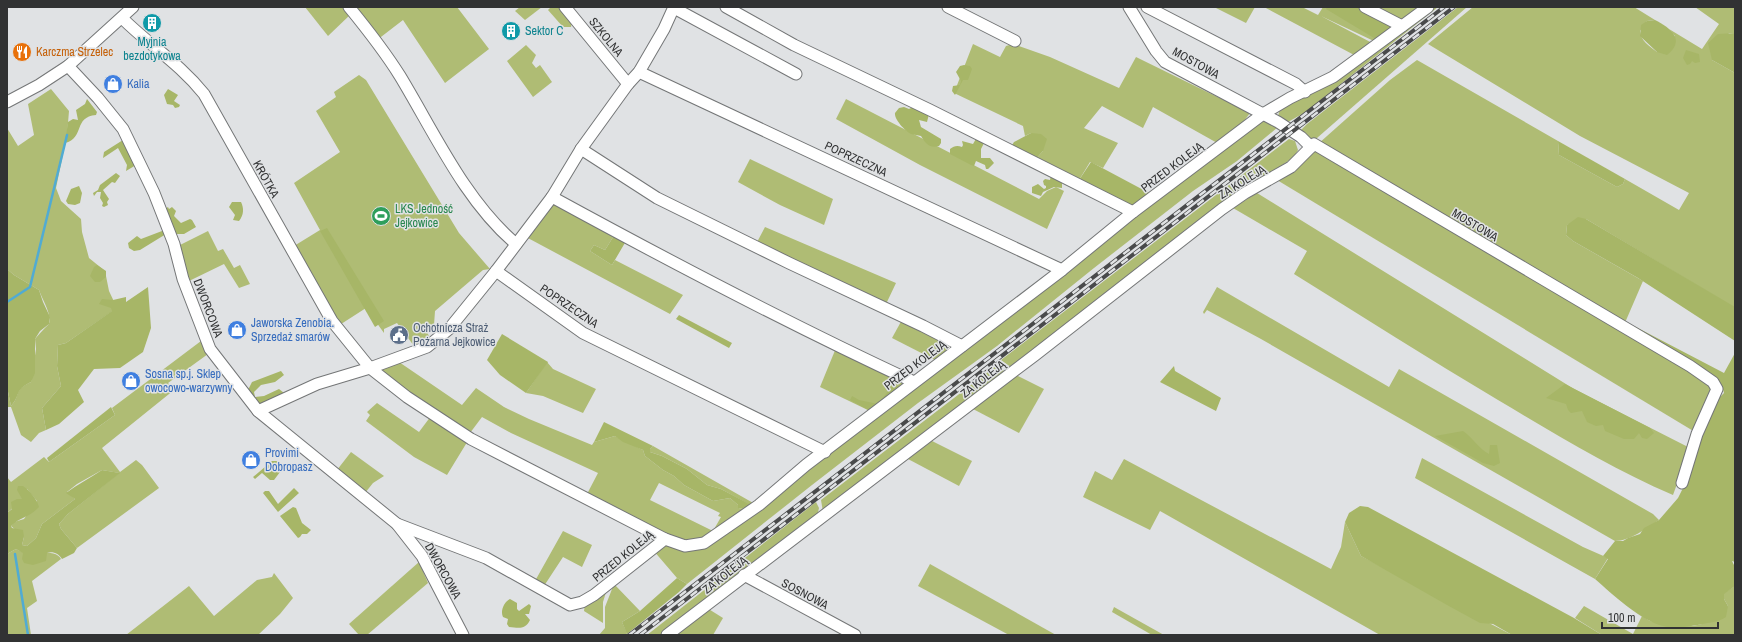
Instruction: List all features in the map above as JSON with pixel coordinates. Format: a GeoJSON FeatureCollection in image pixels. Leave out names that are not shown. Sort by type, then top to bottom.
{"type":"FeatureCollection","features":[{"type":"Feature","properties":{"kind":"street"},"geometry":{"type":"LineString","coordinates":[[7,102],[39,85],[68,66],[133,7]]}},
{"type":"Feature","properties":{"kind":"street"},"geometry":{"type":"LineString","coordinates":[[349,7],[399,75],[435,137],[480,207],[516,244]]}},
{"type":"Feature","properties":{"kind":"street","name":"SZKOLNA"},"geometry":{"type":"LineString","coordinates":[[565,7],[628,84]]}},
{"type":"Feature","properties":{"kind":"street"},"geometry":{"type":"LineString","coordinates":[[726,7],[794,45],[923,106],[1133,212]]}},
{"type":"Feature","properties":{"kind":"street"},"geometry":{"type":"LineString","coordinates":[[948,7],[1015,41]]}},
{"type":"Feature","properties":{"kind":"street","name":"MOSTOWA"},"geometry":{"type":"LineString","coordinates":[[1129,7],[1156,51],[1165,62],[1263,114],[1312,145],[1624,328],[1713,382],[1717,389],[1697,434],[1682,483]]}},
{"type":"Feature","properties":{"kind":"street"},"geometry":{"type":"LineString","coordinates":[[1147,7],[1296,84],[1305,92]]}},
{"type":"Feature","properties":{"kind":"street"},"geometry":{"type":"LineString","coordinates":[[1365,7],[1402,26]]}},
{"type":"Feature","properties":{"kind":"street","name":"PRZED KOLEJĄ"},"geometry":{"type":"LineString","coordinates":[[397,524],[486,558],[570,605],[582,602],[594,595],[665,539],[686,546],[704,543],[759,505],[806,465],[1062,270],[1133,212],[1263,114],[1290,98],[1333,77],[1428,7]]}},
{"type":"Feature","properties":{"kind":"street"},"geometry":{"type":"LineString","coordinates":[[258,411],[317,384],[370,368],[427,347],[449,329],[459,319],[552,197],[581,149],[628,84],[639,72],[664,29],[674,8],[796,74]]}},
{"type":"Feature","properties":{"kind":"street","name":"KRÓTKA"},"geometry":{"type":"LineString","coordinates":[[122,18],[190,76],[204,94],[332,321],[370,368]]}},
{"type":"Feature","properties":{"kind":"street","name":"DWORCOWA"},"geometry":{"type":"LineString","coordinates":[[68,66],[98,98],[123,129],[160,207],[174,244],[183,279],[210,349],[258,411],[397,524],[422,556],[463,635]]}},
{"type":"Feature","properties":{"kind":"street","name":"POPRZECZNA"},"geometry":{"type":"LineString","coordinates":[[639,72],[1062,270]]}},
{"type":"Feature","properties":{"kind":"street","name":"ZA KOLEJĄ"},"geometry":{"type":"LineString","coordinates":[[667,635],[744,575],[961,412],[1222,209],[1245,193],[1291,167],[1312,145]]}},
{"type":"Feature","properties":{"kind":"street"},"geometry":{"type":"LineString","coordinates":[[581,149],[657,198],[962,346]]}},
{"type":"Feature","properties":{"kind":"street"},"geometry":{"type":"LineString","coordinates":[[552,197],[661,257],[786,321],[914,382]]}},
{"type":"Feature","properties":{"kind":"street","name":"POPRZECZNA"},"geometry":{"type":"LineString","coordinates":[[496,271],[583,333],[825,452]]}},
{"type":"Feature","properties":{"kind":"street"},"geometry":{"type":"LineString","coordinates":[[370,368],[408,397],[471,439],[665,539]]}},
{"type":"Feature","properties":{"kind":"street","name":"SOSNOWA"},"geometry":{"type":"LineString","coordinates":[[744,575],[855,635]]}},
{"type":"Feature","properties":{"kind":"green space"},"geometry":{"type":"Polygon","coordinates":[[[305,7],[347,7],[352,13],[328,36],[305,7]]]}},
{"type":"Feature","properties":{"kind":"green space"},"geometry":{"type":"Polygon","coordinates":[[[350,7],[457,7],[489,49],[445,83],[403,20],[377,40],[350,7]]]}},
{"type":"Feature","properties":{"kind":"green space"},"geometry":{"type":"Polygon","coordinates":[[[520,7],[542,7],[525,20],[515,11],[520,7]]]}},
{"type":"Feature","properties":{"kind":"green space"},"geometry":{"type":"Polygon","coordinates":[[[559,7],[572,22],[571,27],[563,27],[548,10],[550,8],[559,7]]]}},
{"type":"Feature","properties":{"kind":"green space"},"geometry":{"type":"Polygon","coordinates":[[[1214,7],[1255,7],[1246,23],[1214,7]]]}},
{"type":"Feature","properties":{"kind":"green space"},"geometry":{"type":"Polygon","coordinates":[[[1264,7],[1302,7],[1318,15],[1323,7],[1361,7],[1392,25],[1390,32],[1378,43],[1321,16],[1374,44],[1356,56],[1264,7]]]}},
{"type":"Feature","properties":{"kind":"green space"},"geometry":{"type":"Polygon","coordinates":[[[1327,7],[1356,7],[1390,25],[1379,41],[1326,9],[1327,7]]]}},
{"type":"Feature","properties":{"kind":"green space"},"geometry":{"type":"Polygon","coordinates":[[[1372,7],[1422,7],[1401,22],[1372,7]]]}},
{"type":"Feature","properties":{"kind":"green space"},"geometry":{"type":"Polygon","coordinates":[[[1431,7],[1438,7],[1304,113],[1286,123],[1278,116],[1281,106],[1431,7]]]}},
{"type":"Feature","properties":{"kind":"green space"},"geometry":{"type":"Polygon","coordinates":[[[1458,7],[1467,7],[1317,138],[1312,140],[1302,135],[1301,130],[1307,124],[1458,7]]]}},
{"type":"Feature","properties":{"kind":"green space"},"geometry":{"type":"Polygon","coordinates":[[[1473,7],[1634,7],[1655,20],[1647,21],[1640,31],[1648,45],[1657,52],[1675,36],[1669,29],[1702,49],[1719,24],[1695,7],[1735,7],[1735,33],[1729,33],[1712,60],[1735,73],[1735,308],[1586,219],[1567,225],[1566,235],[1573,241],[1643,281],[1624,325],[1318,144],[1390,80],[1417,60],[1558,141],[1559,155],[1617,187],[1623,184],[1625,179],[1679,210],[1689,193],[1580,136],[1428,44],[1473,7]]]}},
{"type":"Feature","properties":{"kind":"green space"},"geometry":{"type":"Polygon","coordinates":[[[1655,20],[1671,31],[1676,39],[1673,50],[1667,55],[1657,52],[1640,36],[1641,25],[1647,21],[1655,20]]]}},
{"type":"Feature","properties":{"kind":"green space"},"geometry":{"type":"Polygon","coordinates":[[[1735,33],[1735,73],[1712,60],[1708,43],[1718,34],[1735,33]]]}},
{"type":"Feature","properties":{"kind":"green space"},"geometry":{"type":"Polygon","coordinates":[[[973,44],[1000,57],[1006,46],[1013,44],[1050,57],[1119,88],[1136,57],[1250,113],[1241,125],[1219,144],[1153,107],[1143,128],[1102,106],[1084,128],[1118,143],[1103,168],[1090,162],[1079,180],[1035,160],[1043,151],[1031,133],[1025,136],[1023,126],[954,93],[973,44]]]}},
{"type":"Feature","properties":{"kind":"green space"},"geometry":{"type":"Polygon","coordinates":[[[526,45],[536,55],[532,63],[536,68],[540,65],[552,82],[533,97],[507,61],[526,45]]]}},
{"type":"Feature","properties":{"kind":"green space"},"geometry":{"type":"Polygon","coordinates":[[[1686,50],[1699,54],[1700,62],[1695,63],[1692,61],[1687,65],[1683,58],[1686,50]]]}},
{"type":"Feature","properties":{"kind":"green space"},"geometry":{"type":"Polygon","coordinates":[[[960,66],[970,66],[972,69],[968,80],[963,80],[955,95],[952,91],[953,86],[960,85],[961,81],[956,72],[960,66]]]}},
{"type":"Feature","properties":{"kind":"green space","name":"LKS Jedność Jejkowice"},"geometry":{"type":"Polygon","coordinates":[[[359,75],[366,80],[459,233],[490,269],[483,270],[435,311],[434,325],[426,330],[429,336],[414,346],[397,323],[384,329],[384,333],[366,308],[338,326],[294,246],[320,230],[294,183],[340,152],[316,111],[336,97],[334,92],[359,75]]]}},
{"type":"Feature","properties":{"kind":"green space"},"geometry":{"type":"Polygon","coordinates":[[[51,89],[69,111],[67,135],[56,188],[61,201],[81,219],[82,232],[89,258],[105,271],[109,291],[117,308],[66,343],[58,345],[57,366],[61,386],[42,408],[46,430],[39,433],[31,442],[21,435],[11,407],[7,407],[7,387],[11,406],[16,399],[19,390],[31,382],[36,349],[35,339],[48,325],[50,318],[39,290],[7,269],[7,128],[18,146],[34,135],[28,104],[51,89]]]}},
{"type":"Feature","properties":{"kind":"green space"},"geometry":{"type":"Polygon","coordinates":[[[168,89],[178,95],[174,101],[180,105],[179,107],[175,108],[173,105],[167,104],[164,95],[168,89]]]}},
{"type":"Feature","properties":{"kind":"green space"},"geometry":{"type":"Polygon","coordinates":[[[87,99],[97,112],[96,115],[84,120],[81,123],[75,137],[65,143],[68,122],[73,119],[78,120],[76,110],[85,104],[87,99]]]}},
{"type":"Feature","properties":{"kind":"green space"},"geometry":{"type":"Polygon","coordinates":[[[846,99],[1039,199],[1047,191],[1056,187],[1064,191],[1047,229],[920,165],[836,119],[846,99]]]}},
{"type":"Feature","properties":{"kind":"green space"},"geometry":{"type":"Polygon","coordinates":[[[904,107],[909,109],[913,107],[929,114],[927,122],[919,120],[921,127],[941,139],[939,146],[930,146],[921,136],[911,134],[903,128],[896,118],[895,113],[899,108],[904,107]]]}},
{"type":"Feature","properties":{"kind":"green space"},"geometry":{"type":"Polygon","coordinates":[[[1269,121],[1278,127],[1237,161],[1193,191],[1094,268],[997,346],[918,403],[687,584],[677,578],[653,550],[666,541],[706,546],[1254,123],[1269,121]]]}},
{"type":"Feature","properties":{"kind":"green space"},"geometry":{"type":"Polygon","coordinates":[[[1031,133],[1041,134],[1047,139],[1043,151],[1035,160],[1011,147],[1014,142],[1031,133]]]}},
{"type":"Feature","properties":{"kind":"green space"},"geometry":{"type":"Polygon","coordinates":[[[977,137],[984,143],[981,149],[981,158],[990,158],[994,163],[988,169],[986,169],[985,165],[976,161],[974,166],[950,154],[950,149],[953,147],[962,147],[962,141],[973,144],[977,137]]]}},
{"type":"Feature","properties":{"kind":"green space"},"geometry":{"type":"Polygon","coordinates":[[[1289,139],[1295,141],[1298,150],[1294,157],[1266,176],[1012,368],[1001,360],[1289,139]]]}},
{"type":"Feature","properties":{"kind":"green space"},"geometry":{"type":"Polygon","coordinates":[[[123,140],[136,165],[126,171],[127,165],[118,148],[103,158],[104,152],[123,140]]]}},
{"type":"Feature","properties":{"kind":"green space"},"geometry":{"type":"Polygon","coordinates":[[[1558,141],[1625,179],[1623,184],[1617,187],[1559,155],[1558,141]]]}},
{"type":"Feature","properties":{"kind":"green space"},"geometry":{"type":"Polygon","coordinates":[[[1315,151],[1713,386],[1695,432],[1277,180],[1315,151]]]}},
{"type":"Feature","properties":{"kind":"green space"},"geometry":{"type":"Polygon","coordinates":[[[750,159],[833,199],[824,225],[780,205],[738,182],[750,159]]]}},
{"type":"Feature","properties":{"kind":"green space"},"geometry":{"type":"Polygon","coordinates":[[[1091,162],[1151,194],[1134,208],[1079,180],[1091,162]]]}},
{"type":"Feature","properties":{"kind":"green space"},"geometry":{"type":"Polygon","coordinates":[[[116,173],[120,176],[115,183],[112,182],[103,190],[109,199],[107,202],[108,205],[104,207],[102,206],[103,203],[100,198],[101,192],[97,192],[94,196],[93,193],[98,190],[100,185],[116,173]]]}},
{"type":"Feature","properties":{"kind":"green space"},"geometry":{"type":"Polygon","coordinates":[[[1051,175],[1062,179],[1062,188],[1054,187],[1043,192],[1041,196],[1032,193],[1032,187],[1038,184],[1044,189],[1046,188],[1043,181],[1045,179],[1050,180],[1051,175]]]}},
{"type":"Feature","properties":{"kind":"green space"},"geometry":{"type":"Polygon","coordinates":[[[79,186],[82,193],[80,203],[75,205],[68,204],[66,201],[71,189],[79,186]]]}},
{"type":"Feature","properties":{"kind":"green space"},"geometry":{"type":"Polygon","coordinates":[[[1257,193],[1574,389],[1690,448],[1673,495],[1628,474],[1562,438],[1294,274],[1307,251],[1233,208],[1257,193]]]}},
{"type":"Feature","properties":{"kind":"green space"},"geometry":{"type":"Polygon","coordinates":[[[552,200],[615,234],[605,250],[594,245],[590,251],[612,265],[615,260],[683,295],[670,314],[526,237],[552,200]]]}},
{"type":"Feature","properties":{"kind":"green space"},"geometry":{"type":"Polygon","coordinates":[[[232,202],[241,202],[242,204],[243,214],[239,221],[233,220],[235,215],[229,207],[232,202]]]}},
{"type":"Feature","properties":{"kind":"green space"},"geometry":{"type":"Polygon","coordinates":[[[168,207],[169,209],[172,207],[176,211],[174,216],[181,223],[190,219],[196,227],[184,234],[176,234],[165,209],[168,207]]]}},
{"type":"Feature","properties":{"kind":"green space"},"geometry":{"type":"Polygon","coordinates":[[[1578,217],[1586,219],[1735,307],[1735,341],[1638,278],[1573,241],[1566,235],[1567,225],[1578,217]]]}},
{"type":"Feature","properties":{"kind":"green space"},"geometry":{"type":"Polygon","coordinates":[[[765,227],[896,283],[887,302],[888,305],[756,244],[765,227]]]}},
{"type":"Feature","properties":{"kind":"green space"},"geometry":{"type":"Polygon","coordinates":[[[327,228],[384,321],[375,327],[320,231],[327,228]]]}},
{"type":"Feature","properties":{"kind":"green space"},"geometry":{"type":"Polygon","coordinates":[[[162,231],[166,231],[166,234],[140,250],[134,251],[129,248],[128,243],[137,236],[141,239],[162,231]]]}},
{"type":"Feature","properties":{"kind":"green space"},"geometry":{"type":"Polygon","coordinates":[[[208,231],[218,251],[223,249],[234,268],[240,265],[250,284],[239,288],[224,264],[189,281],[178,246],[208,231]]]}},
{"type":"Feature","properties":{"kind":"green space"},"geometry":{"type":"Polygon","coordinates":[[[615,234],[626,241],[612,265],[590,251],[594,245],[605,250],[615,234]]]}},
{"type":"Feature","properties":{"kind":"green space"},"geometry":{"type":"Polygon","coordinates":[[[97,265],[106,271],[106,277],[100,282],[95,282],[90,276],[94,267],[97,265]]]}},
{"type":"Feature","properties":{"kind":"green space"},"geometry":{"type":"Polygon","coordinates":[[[7,269],[39,290],[50,317],[49,324],[40,331],[35,339],[35,373],[31,382],[20,390],[11,406],[7,387],[7,269]]]}},
{"type":"Feature","properties":{"kind":"green space"},"geometry":{"type":"Polygon","coordinates":[[[148,287],[151,328],[143,352],[120,368],[94,369],[78,390],[84,402],[59,424],[46,430],[42,408],[61,386],[57,366],[58,345],[66,343],[112,311],[111,308],[99,304],[102,299],[113,300],[126,297],[126,302],[148,287]]]}},
{"type":"Feature","properties":{"kind":"green space"},"geometry":{"type":"Polygon","coordinates":[[[1217,287],[1389,387],[1399,369],[1653,514],[1659,520],[1627,539],[1615,541],[1261,339],[1207,310],[1204,314],[1203,312],[1217,287]]]}},
{"type":"Feature","properties":{"kind":"green space"},"geometry":{"type":"Polygon","coordinates":[[[679,315],[732,343],[729,348],[676,319],[679,315]]]}},
{"type":"Feature","properties":{"kind":"green space"},"geometry":{"type":"Polygon","coordinates":[[[903,318],[954,347],[937,361],[892,338],[903,318]]]}},
{"type":"Feature","properties":{"kind":"green space"},"geometry":{"type":"Polygon","coordinates":[[[1634,326],[1724,373],[1735,353],[1735,562],[1732,561],[1735,567],[1735,586],[1724,594],[1724,599],[1728,606],[1726,617],[1718,621],[1673,628],[1654,623],[1636,613],[1595,579],[1608,559],[1603,556],[1615,541],[1623,541],[1640,534],[1644,528],[1659,520],[1678,498],[1685,484],[1689,467],[1717,397],[1720,397],[1724,393],[1722,386],[1717,386],[1631,328],[1634,326]]]}},
{"type":"Feature","properties":{"kind":"green space"},"geometry":{"type":"Polygon","coordinates":[[[502,334],[548,362],[526,393],[500,375],[487,360],[502,334]]]}},
{"type":"Feature","properties":{"kind":"green space"},"geometry":{"type":"Polygon","coordinates":[[[201,341],[208,354],[168,383],[174,390],[102,448],[120,472],[136,460],[142,465],[159,488],[77,548],[61,529],[59,524],[68,514],[119,473],[102,470],[77,484],[67,492],[75,499],[42,524],[36,538],[27,546],[22,545],[24,537],[11,526],[14,522],[24,519],[37,501],[27,489],[23,499],[7,513],[7,477],[11,482],[44,457],[49,462],[115,415],[112,408],[201,341]]]}},
{"type":"Feature","properties":{"kind":"green space"},"geometry":{"type":"Polygon","coordinates":[[[836,348],[910,381],[872,412],[820,387],[836,348]]]}},
{"type":"Feature","properties":{"kind":"green space"},"geometry":{"type":"Polygon","coordinates":[[[399,362],[462,405],[476,388],[504,407],[592,445],[594,442],[615,436],[643,450],[645,456],[663,470],[674,476],[684,485],[713,501],[730,498],[738,505],[738,509],[752,506],[698,541],[676,540],[587,494],[598,473],[511,433],[482,417],[467,437],[376,370],[399,362]],[[659,483],[650,500],[713,531],[721,517],[718,516],[720,513],[659,483]]]}},
{"type":"Feature","properties":{"kind":"green space"},"geometry":{"type":"Polygon","coordinates":[[[547,362],[553,369],[596,389],[583,413],[543,396],[526,393],[547,362]]]}},
{"type":"Feature","properties":{"kind":"green space"},"geometry":{"type":"Polygon","coordinates":[[[997,365],[1004,371],[887,464],[823,512],[821,500],[997,365]]]}},
{"type":"Feature","properties":{"kind":"green space"},"geometry":{"type":"Polygon","coordinates":[[[1174,366],[1175,371],[1221,398],[1216,411],[1160,382],[1174,366]]]}},
{"type":"Feature","properties":{"kind":"green space"},"geometry":{"type":"Polygon","coordinates":[[[281,371],[284,375],[275,382],[261,385],[254,392],[255,397],[264,396],[279,389],[284,393],[276,398],[257,405],[248,390],[252,382],[281,371]]]}},
{"type":"Feature","properties":{"kind":"green space"},"geometry":{"type":"Polygon","coordinates":[[[1014,374],[1044,389],[1019,433],[973,409],[975,405],[1014,374]]]}},
{"type":"Feature","properties":{"kind":"green space"},"geometry":{"type":"Polygon","coordinates":[[[1565,384],[1650,428],[1654,433],[1647,439],[1642,438],[1639,433],[1634,439],[1624,439],[1605,431],[1603,425],[1596,426],[1587,422],[1582,411],[1571,413],[1566,404],[1546,398],[1565,384]]]}},
{"type":"Feature","properties":{"kind":"green space"},"geometry":{"type":"Polygon","coordinates":[[[893,385],[904,387],[872,412],[850,400],[852,396],[859,400],[878,404],[893,385]]]}},
{"type":"Feature","properties":{"kind":"green space"},"geometry":{"type":"Polygon","coordinates":[[[377,403],[419,432],[431,416],[469,439],[447,475],[414,457],[366,421],[370,415],[367,412],[377,403]]]}},
{"type":"Feature","properties":{"kind":"green space"},"geometry":{"type":"Polygon","coordinates":[[[111,407],[115,415],[49,462],[47,458],[111,407]]]}},
{"type":"Feature","properties":{"kind":"green space"},"geometry":{"type":"Polygon","coordinates":[[[604,422],[653,446],[650,449],[650,452],[662,456],[687,469],[707,485],[721,489],[753,506],[738,509],[738,505],[730,498],[713,501],[684,485],[674,476],[663,470],[645,456],[643,450],[623,442],[615,436],[594,442],[604,422]]]}},
{"type":"Feature","properties":{"kind":"green space"},"geometry":{"type":"Polygon","coordinates":[[[1463,431],[1482,450],[1489,454],[1490,445],[1497,445],[1500,463],[1494,466],[1483,463],[1435,436],[1463,431]]]}},
{"type":"Feature","properties":{"kind":"green space"},"geometry":{"type":"Polygon","coordinates":[[[932,441],[972,461],[959,486],[908,459],[932,441]]]}},
{"type":"Feature","properties":{"kind":"green space"},"geometry":{"type":"Polygon","coordinates":[[[653,446],[755,504],[752,506],[721,489],[707,485],[687,469],[662,456],[650,452],[650,449],[653,446]]]}},
{"type":"Feature","properties":{"kind":"green space"},"geometry":{"type":"Polygon","coordinates":[[[351,452],[384,476],[373,483],[365,493],[337,470],[351,452]]]}},
{"type":"Feature","properties":{"kind":"green space"},"geometry":{"type":"Polygon","coordinates":[[[1422,458],[1583,547],[1608,558],[1595,579],[1415,478],[1422,458]]]}},
{"type":"Feature","properties":{"kind":"green space"},"geometry":{"type":"Polygon","coordinates":[[[1124,459],[1331,569],[1341,547],[1345,522],[1361,556],[1512,635],[1380,635],[1160,511],[1150,530],[1083,497],[1095,471],[1112,480],[1124,459]]]}},
{"type":"Feature","properties":{"kind":"green space"},"geometry":{"type":"Polygon","coordinates":[[[272,461],[277,461],[283,468],[274,480],[270,480],[262,473],[255,479],[253,477],[272,461]]]}},
{"type":"Feature","properties":{"kind":"green space"},"geometry":{"type":"Polygon","coordinates":[[[102,470],[120,473],[68,514],[59,524],[61,529],[77,548],[74,553],[62,559],[56,553],[47,553],[46,561],[33,565],[24,563],[22,559],[23,553],[16,549],[7,554],[7,513],[12,509],[11,502],[17,499],[22,499],[17,490],[18,486],[23,486],[28,490],[35,498],[39,507],[11,526],[12,528],[23,530],[24,537],[22,545],[27,546],[36,538],[42,524],[75,499],[66,493],[102,470]]]}},
{"type":"Feature","properties":{"kind":"green space"},"geometry":{"type":"Polygon","coordinates":[[[294,488],[299,493],[278,512],[263,493],[265,491],[269,491],[278,504],[294,488]]]}},
{"type":"Feature","properties":{"kind":"green space"},"geometry":{"type":"Polygon","coordinates":[[[816,502],[819,508],[817,517],[663,635],[647,635],[816,502]]]}},
{"type":"Feature","properties":{"kind":"green space"},"geometry":{"type":"Polygon","coordinates":[[[1360,506],[1368,507],[1574,618],[1602,635],[1512,635],[1493,624],[1480,623],[1361,556],[1345,522],[1349,513],[1360,506]]]}},
{"type":"Feature","properties":{"kind":"green space"},"geometry":{"type":"Polygon","coordinates":[[[293,507],[296,508],[302,523],[311,530],[307,534],[302,534],[298,538],[280,516],[293,507]]]}},
{"type":"Feature","properties":{"kind":"green space"},"geometry":{"type":"Polygon","coordinates":[[[563,531],[592,545],[582,567],[563,557],[544,586],[535,581],[563,531]]]}},
{"type":"Feature","properties":{"kind":"green space"},"geometry":{"type":"Polygon","coordinates":[[[16,549],[28,552],[58,555],[61,559],[32,581],[37,601],[27,608],[31,635],[7,635],[7,554],[16,549]]]}},
{"type":"Feature","properties":{"kind":"green space"},"geometry":{"type":"Polygon","coordinates":[[[419,562],[428,583],[367,635],[359,635],[349,624],[419,562]]]}},
{"type":"Feature","properties":{"kind":"green space"},"geometry":{"type":"Polygon","coordinates":[[[930,564],[1056,635],[1009,635],[918,586],[930,564]]]}},
{"type":"Feature","properties":{"kind":"green space"},"geometry":{"type":"Polygon","coordinates":[[[274,573],[293,598],[280,614],[258,635],[126,635],[189,586],[214,616],[257,580],[272,577],[274,573]]]}},
{"type":"Feature","properties":{"kind":"green space"},"geometry":{"type":"Polygon","coordinates":[[[677,578],[687,584],[627,634],[622,622],[640,611],[677,578]]]}},
{"type":"Feature","properties":{"kind":"green space"},"geometry":{"type":"Polygon","coordinates":[[[614,584],[640,611],[622,622],[627,633],[626,635],[599,635],[605,628],[605,607],[614,584]]]}},
{"type":"Feature","properties":{"kind":"green space"},"geometry":{"type":"Polygon","coordinates":[[[1735,586],[1735,635],[1602,635],[1575,618],[1584,606],[1633,634],[1642,616],[1650,621],[1693,626],[1702,624],[1728,606],[1724,599],[1724,593],[1735,586]]]}},
{"type":"Feature","properties":{"kind":"green space"},"geometry":{"type":"Polygon","coordinates":[[[607,589],[603,602],[603,623],[584,611],[585,604],[607,589]]]}},
{"type":"Feature","properties":{"kind":"green space"},"geometry":{"type":"Polygon","coordinates":[[[510,599],[517,603],[517,609],[519,611],[529,604],[531,606],[529,614],[525,614],[530,620],[524,627],[509,627],[507,624],[508,619],[502,615],[503,607],[510,599]]]}},
{"type":"Feature","properties":{"kind":"green space"},"geometry":{"type":"Polygon","coordinates":[[[1114,607],[1164,635],[1152,635],[1112,612],[1114,607]]]}},
{"type":"Feature","properties":{"kind":"green space"},"geometry":{"type":"Polygon","coordinates":[[[707,608],[723,618],[713,635],[672,635],[707,608]]]}},
{"type":"Feature","properties":{"kind":"waterway"},"geometry":{"type":"LineString","coordinates":[[7,302],[30,287],[67,135]]}},
{"type":"Feature","properties":{"kind":"waterway"},"geometry":{"type":"LineString","coordinates":[[15,554],[28,635]]}},
{"type":"Feature","properties":{"kind":"railway"},"geometry":{"type":"LineString","coordinates":[[629,635],[1444,7]]}},
{"type":"Feature","properties":{"kind":"railway"},"geometry":{"type":"LineString","coordinates":[[640,635],[1454,7]]}},
{"type":"Feature","properties":{"kind":"place","name":"Myjnia bezdotykowa"},"geometry":{"type":"Point","coordinates":[152,23]}},
{"type":"Feature","properties":{"kind":"place","name":"Sektor C"},"geometry":{"type":"Point","coordinates":[511,31]}},
{"type":"Feature","properties":{"kind":"place","name":"Karczma Strzelec"},"geometry":{"type":"Point","coordinates":[22,52]}},
{"type":"Feature","properties":{"kind":"place","name":"Kalia"},"geometry":{"type":"Point","coordinates":[113,84]}},
{"type":"Feature","properties":{"kind":"place","name":"LKS Jedność Jejkowice"},"geometry":{"type":"Point","coordinates":[381,216]}},
{"type":"Feature","properties":{"kind":"place","name":"Jaworska Zenobia. Sprzedaż smarów"},"geometry":{"type":"Point","coordinates":[237,330]}},
{"type":"Feature","properties":{"kind":"place","name":"Ochotnicza Straż Pożarna Jejkowice"},"geometry":{"type":"Point","coordinates":[399,335]}},
{"type":"Feature","properties":{"kind":"place","name":"Sosna sp.j. Sklep owocowo-warzywny"},"geometry":{"type":"Point","coordinates":[131,381]}},
{"type":"Feature","properties":{"kind":"place","name":"Provimi Dobropasz"},"geometry":{"type":"Point","coordinates":[251,460]}}]}
